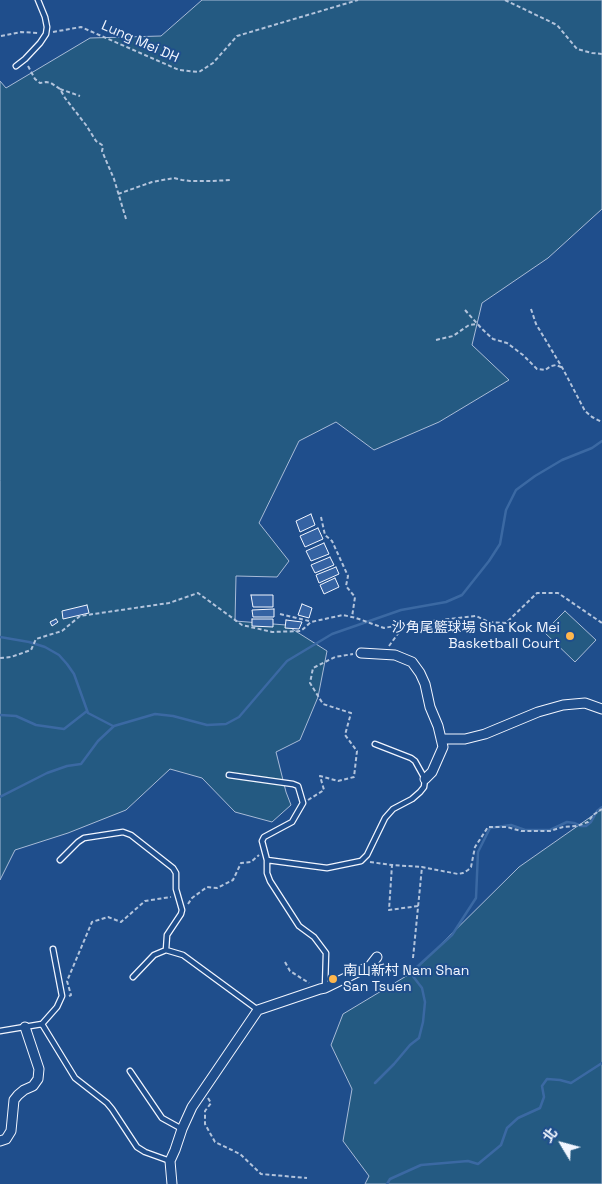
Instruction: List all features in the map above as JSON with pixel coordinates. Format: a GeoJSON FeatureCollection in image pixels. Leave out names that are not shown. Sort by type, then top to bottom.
{"type":"FeatureCollection","features":[{"type":"Feature","properties":{"kind":"street"},"geometry":{"type":"LineString","coordinates":[[361,653],[395,655],[412,662],[420,673],[425,684],[430,707],[438,726],[443,747],[432,772],[425,779]]}},
{"type":"Feature","properties":{"kind":"street"},"geometry":{"type":"LineString","coordinates":[[441,739],[466,739],[485,734],[538,712],[564,705],[585,703],[601,707]]}},
{"type":"Feature","properties":{"kind":"street"},"geometry":{"type":"LineString","coordinates":[[172,1184],[170,1161],[192,1107],[258,1010],[322,988],[370,966],[377,958]]}},
{"type":"Feature","properties":{"kind":"street"},"geometry":{"type":"LineString","coordinates":[[0,1141],[6,1139],[11,1131],[14,1100],[24,1090],[33,1086],[38,1079],[40,1069],[25,1027]]}},
{"type":"Feature","properties":{"kind":"lane"},"geometry":{"type":"LineString","coordinates":[[16,66],[40,43],[46,34],[45,18],[38,0]]}},
{"type":"Feature","properties":{"kind":"lane"},"geometry":{"type":"LineString","coordinates":[[267,860],[327,868],[361,861],[367,855],[385,818],[393,809],[412,799],[420,792],[424,787],[425,779],[415,761],[411,758],[375,744]]}},
{"type":"Feature","properties":{"kind":"lane"},"geometry":{"type":"LineString","coordinates":[[229,775],[298,786],[303,803],[292,822],[264,837],[262,841],[270,881],[299,926],[314,937],[326,953],[322,988]]}},
{"type":"Feature","properties":{"kind":"lane"},"geometry":{"type":"LineString","coordinates":[[60,860],[84,838],[123,832],[131,835],[173,868],[176,873],[176,889],[182,906],[181,914],[167,935],[166,950]]}},
{"type":"Feature","properties":{"kind":"lane"},"geometry":{"type":"LineString","coordinates":[[0,1032],[42,1024],[60,1002],[62,996],[53,949]]}},
{"type":"Feature","properties":{"kind":"lane"},"geometry":{"type":"LineString","coordinates":[[134,977],[154,955],[166,950],[183,955],[258,1010]]}},
{"type":"Feature","properties":{"kind":"lane"},"geometry":{"type":"LineString","coordinates":[[42,1024],[75,1078],[108,1103],[137,1147],[170,1161]]}},
{"type":"Feature","properties":{"kind":"lane"},"geometry":{"type":"LineString","coordinates":[[130,1071],[162,1118],[182,1129]]}},
{"type":"Feature","properties":{"kind":"path","name":"Lung Mei DH"},"geometry":{"type":"LineString","coordinates":[[1,36],[21,32],[46,34],[80,26],[179,70],[199,72],[214,63],[237,36],[358,0]]}},
{"type":"Feature","properties":{"kind":"path"},"geometry":{"type":"LineString","coordinates":[[504,0],[557,25],[577,49],[602,54]]}},
{"type":"Feature","properties":{"kind":"path"},"geometry":{"type":"LineString","coordinates":[[25,59],[35,79],[40,83],[51,83],[60,89],[80,96]]}},
{"type":"Feature","properties":{"kind":"path"},"geometry":{"type":"LineString","coordinates":[[60,89],[96,141],[102,145],[102,151],[114,179],[126,219]]}},
{"type":"Feature","properties":{"kind":"path"},"geometry":{"type":"LineString","coordinates":[[118,194],[152,182],[174,178],[190,181],[231,180]]}},
{"type":"Feature","properties":{"kind":"path"},"geometry":{"type":"LineString","coordinates":[[531,309],[536,324],[563,368],[585,411],[602,422]]}},
{"type":"Feature","properties":{"kind":"path"},"geometry":{"type":"LineString","coordinates":[[465,310],[493,338],[507,342],[537,368],[545,370],[556,365],[563,368]]}},
{"type":"Feature","properties":{"kind":"path"},"geometry":{"type":"LineString","coordinates":[[436,340],[453,336],[469,325],[478,324]]}},
{"type":"Feature","properties":{"kind":"path"},"geometry":{"type":"LineString","coordinates":[[321,517],[325,535],[332,541],[348,576],[346,586],[354,598],[352,617]]}},
{"type":"Feature","properties":{"kind":"path"},"geometry":{"type":"LineString","coordinates":[[0,658],[11,657],[31,650],[36,638],[62,631],[80,616],[170,603],[198,593],[242,625],[272,632],[301,631],[311,622]]}},
{"type":"Feature","properties":{"kind":"path"},"geometry":{"type":"LineString","coordinates":[[280,614],[311,622],[342,615],[384,628],[476,616],[489,622],[506,623],[537,593],[558,594],[602,623]]}},
{"type":"Feature","properties":{"kind":"path"},"geometry":{"type":"LineString","coordinates":[[383,654],[405,624]]}},
{"type":"Feature","properties":{"kind":"path"},"geometry":{"type":"LineString","coordinates":[[303,803],[324,790],[320,776],[338,782],[354,777],[357,751],[345,735],[351,712],[323,704],[310,683],[313,668],[335,657],[361,653]]}},
{"type":"Feature","properties":{"kind":"path"},"geometry":{"type":"LineString","coordinates":[[361,861],[422,867],[458,874],[463,873],[471,866],[476,847],[488,827],[506,827],[520,832],[550,831],[563,826],[577,826],[588,822],[602,809]]}},
{"type":"Feature","properties":{"kind":"path"},"geometry":{"type":"LineString","coordinates":[[181,914],[192,898],[207,887],[217,888],[233,880],[242,863],[251,862],[264,850]]}},
{"type":"Feature","properties":{"kind":"path"},"geometry":{"type":"LineString","coordinates":[[392,865],[389,910],[418,906]]}},
{"type":"Feature","properties":{"kind":"path"},"geometry":{"type":"LineString","coordinates":[[414,958],[422,867]]}},
{"type":"Feature","properties":{"kind":"path"},"geometry":{"type":"LineString","coordinates":[[60,1002],[71,995],[67,981],[92,922],[108,917],[121,922],[145,901],[174,897],[182,906]]}},
{"type":"Feature","properties":{"kind":"path"},"geometry":{"type":"LineString","coordinates":[[286,962],[290,971],[322,988]]}},
{"type":"Feature","properties":{"kind":"path"},"geometry":{"type":"LineString","coordinates":[[203,1090],[211,1103],[205,1111],[205,1124],[216,1142],[240,1154],[261,1174],[308,1178]]}},
{"type":"Feature","properties":{"kind":"shaded area"},"geometry":{"type":"Polygon","coordinates":[[[202,0],[602,0],[602,209],[548,258],[482,303],[472,345],[509,380],[439,422],[374,450],[336,422],[299,441],[259,523],[289,561],[277,577],[236,576],[235,621],[286,625],[327,651],[318,697],[300,740],[276,752],[291,805],[272,822],[235,812],[202,778],[170,769],[126,810],[68,833],[15,850],[0,880],[0,81],[6,88],[90,38],[161,36],[202,0]]]}},
{"type":"Feature","properties":{"kind":"shaded area","name":"沙角尾籃球場 Sha Kok Mei Basketball Court"},"geometry":{"type":"Polygon","coordinates":[[[565,611],[596,640],[575,662],[544,632],[565,611]]]}},
{"type":"Feature","properties":{"kind":"shaded area"},"geometry":{"type":"Polygon","coordinates":[[[602,809],[602,1184],[365,1184],[369,1176],[343,1141],[352,1089],[331,1045],[343,1014],[413,972],[519,867],[602,809]]]}},
{"type":"Feature","properties":{"kind":"building"},"geometry":{"type":"Polygon","coordinates":[[[311,514],[315,525],[300,532],[296,521],[311,514]]]}},
{"type":"Feature","properties":{"kind":"building"},"geometry":{"type":"Polygon","coordinates":[[[318,528],[323,539],[305,547],[300,536],[318,528]]]}},
{"type":"Feature","properties":{"kind":"building"},"geometry":{"type":"Polygon","coordinates":[[[324,543],[329,554],[311,561],[306,551],[324,543]]]}},
{"type":"Feature","properties":{"kind":"building"},"geometry":{"type":"Polygon","coordinates":[[[330,557],[334,565],[315,573],[311,565],[330,557]]]}},
{"type":"Feature","properties":{"kind":"building"},"geometry":{"type":"Polygon","coordinates":[[[336,567],[339,574],[319,583],[316,575],[336,567]]]}},
{"type":"Feature","properties":{"kind":"building"},"geometry":{"type":"Polygon","coordinates":[[[335,578],[339,587],[324,594],[320,585],[335,578]]]}},
{"type":"Feature","properties":{"kind":"building"},"geometry":{"type":"Polygon","coordinates":[[[251,595],[273,595],[273,607],[253,607],[251,595]]]}},
{"type":"Feature","properties":{"kind":"building"},"geometry":{"type":"Polygon","coordinates":[[[302,604],[312,608],[309,618],[298,615],[302,604]]]}},
{"type":"Feature","properties":{"kind":"building"},"geometry":{"type":"Polygon","coordinates":[[[87,605],[89,613],[63,619],[62,611],[87,605]]]}},
{"type":"Feature","properties":{"kind":"building"},"geometry":{"type":"Polygon","coordinates":[[[274,609],[274,617],[253,617],[252,610],[274,609]]]}},
{"type":"Feature","properties":{"kind":"building"},"geometry":{"type":"Polygon","coordinates":[[[56,619],[58,622],[52,626],[50,622],[56,619]]]}},
{"type":"Feature","properties":{"kind":"building"},"geometry":{"type":"Polygon","coordinates":[[[252,619],[273,619],[273,627],[252,626],[252,619]]]}},
{"type":"Feature","properties":{"kind":"building"},"geometry":{"type":"Polygon","coordinates":[[[286,620],[302,622],[299,629],[285,628],[286,620]]]}},
{"type":"Feature","properties":{"kind":"waterway"},"geometry":{"type":"LineString","coordinates":[[0,797],[47,773],[67,766],[81,764],[98,741],[114,726],[155,714],[173,716],[207,725],[226,724],[239,717],[287,661],[332,634],[401,610],[446,602],[462,595],[500,544],[506,510],[516,490],[562,460],[592,448],[602,441]]}},
{"type":"Feature","properties":{"kind":"waterway"},"geometry":{"type":"LineString","coordinates":[[0,637],[29,642],[45,647],[59,655],[74,674],[88,713],[113,726]]}},
{"type":"Feature","properties":{"kind":"waterway"},"geometry":{"type":"LineString","coordinates":[[0,715],[16,716],[36,725],[64,729],[87,711]]}},
{"type":"Feature","properties":{"kind":"waterway"},"geometry":{"type":"LineString","coordinates":[[375,1083],[410,1045],[419,1038],[425,1002],[422,988],[412,975],[417,967],[452,935],[476,898],[478,852],[490,828],[511,825],[525,830],[550,830],[567,822],[586,826],[602,807]]}},
{"type":"Feature","properties":{"kind":"waterway"},"geometry":{"type":"LineString","coordinates":[[387,1184],[390,1179],[421,1165],[468,1161],[478,1164],[501,1145],[507,1128],[518,1118],[540,1108],[544,1097],[542,1086],[547,1079],[571,1083],[602,1063]]}},
{"type":"Feature","properties":{"kind":"place","name":"沙角尾籃球場 Sha Kok Mei Basketball Court"},"geometry":{"type":"Point","coordinates":[570,636]}},
{"type":"Feature","properties":{"kind":"place","name":"南山新村 Nam Shan San Tsuen"},"geometry":{"type":"Point","coordinates":[333,979]}}]}
